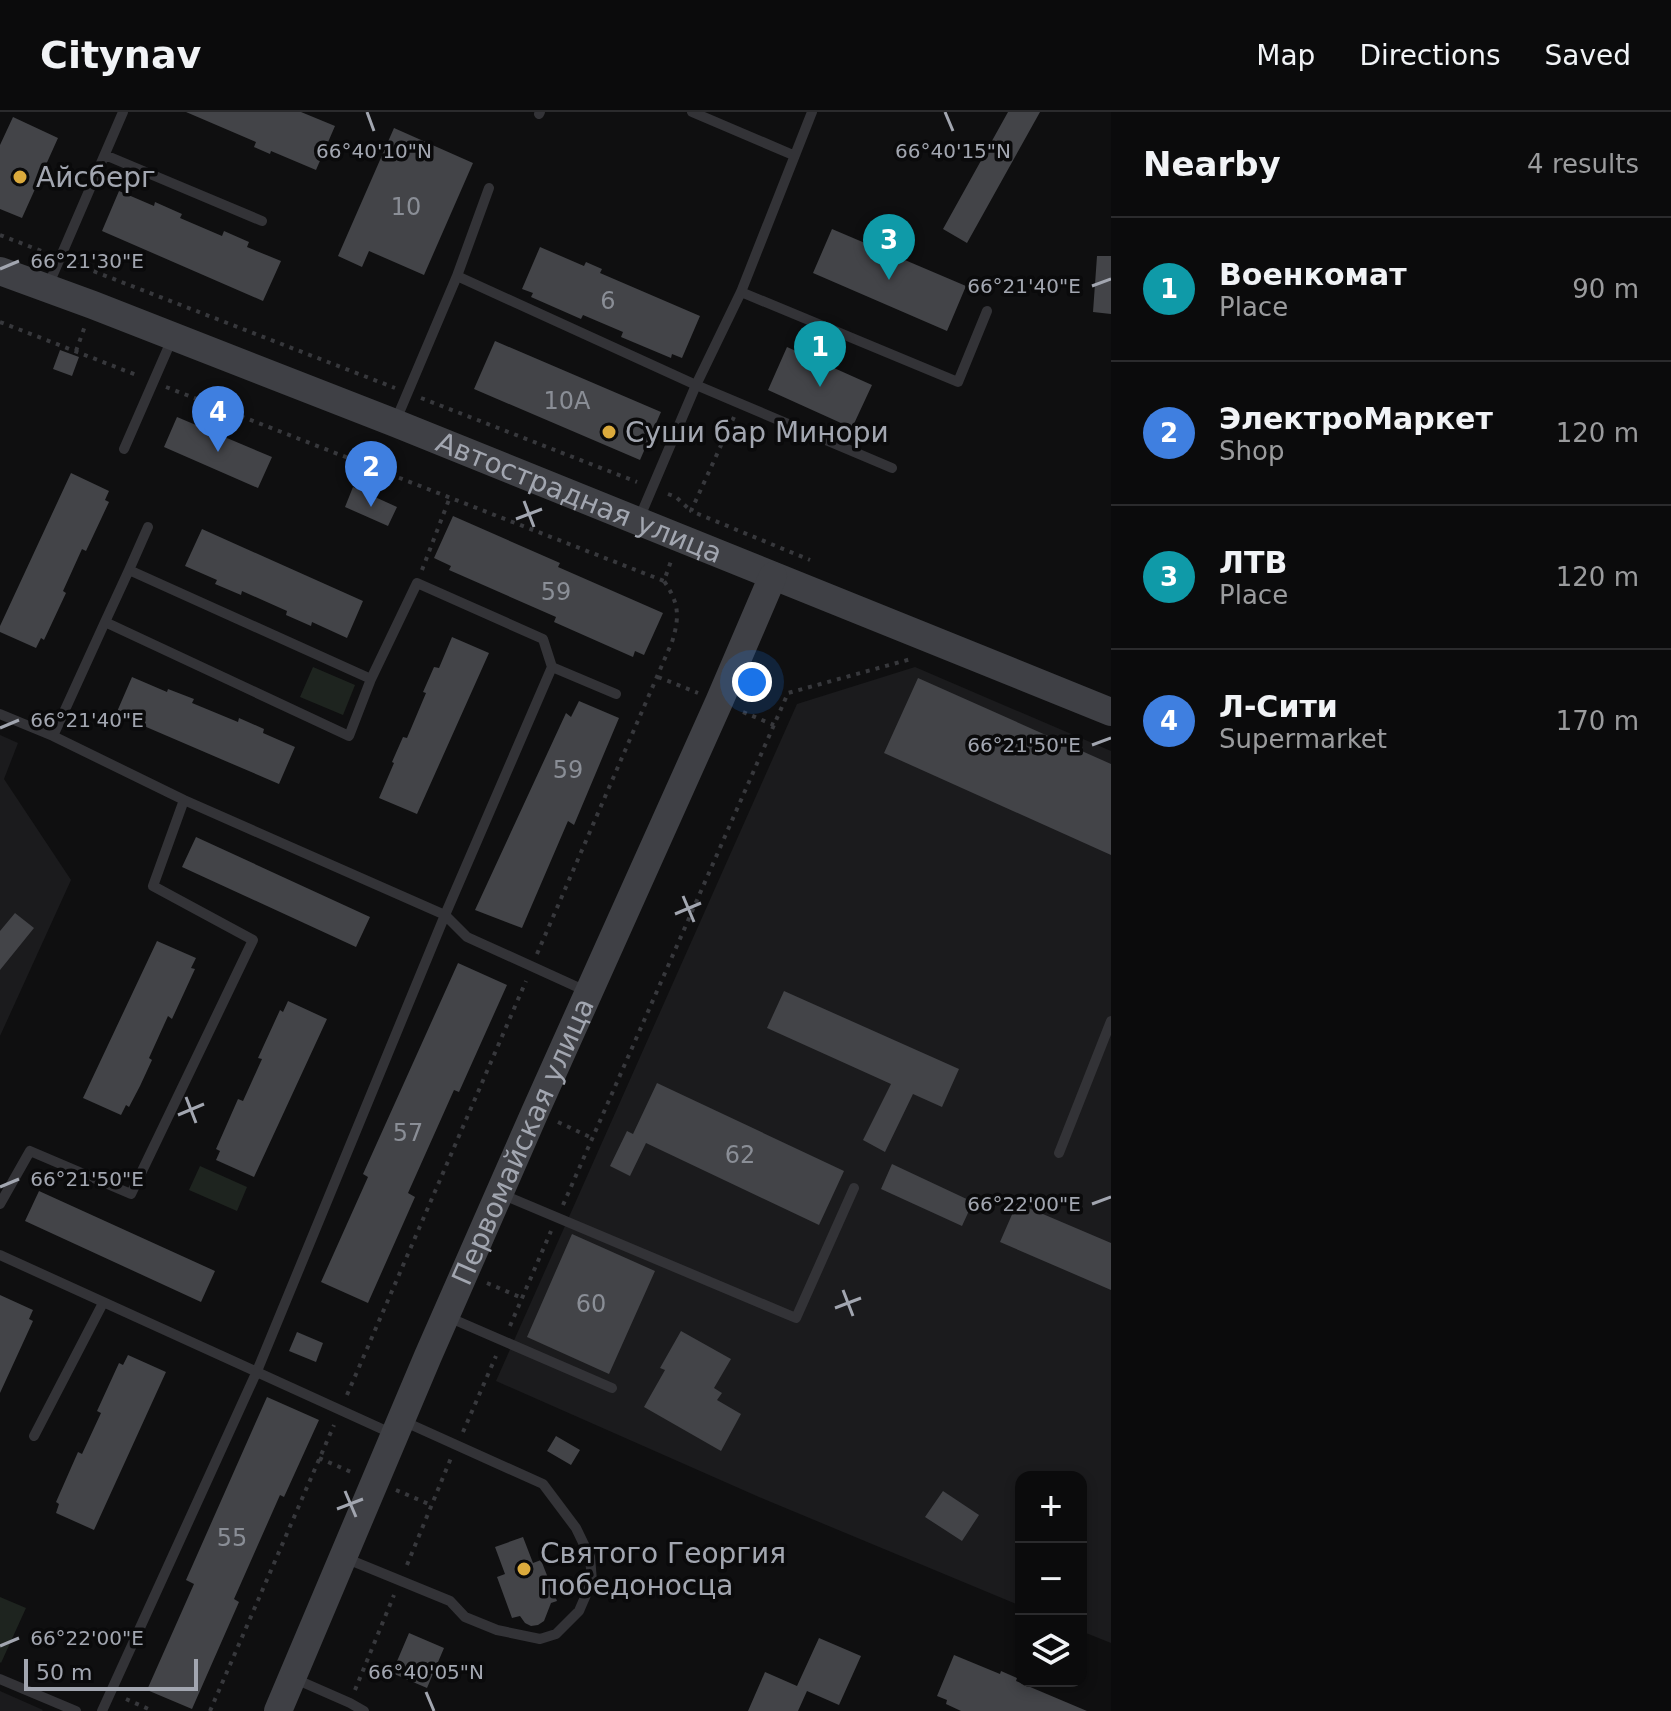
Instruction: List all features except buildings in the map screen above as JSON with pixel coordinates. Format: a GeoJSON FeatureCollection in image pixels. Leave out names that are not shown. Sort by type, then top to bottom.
{"type":"FeatureCollection","features":[{"type":"Feature","properties":{"kind":"main road","name":"Автострадная улица"},"geometry":{"type":"LineString","coordinates":[[0,271],[395,423],[1111,712]]}},
{"type":"Feature","properties":{"kind":"main road","name":"Первомайская улица"},"geometry":{"type":"LineString","coordinates":[[278,1711],[499,1193],[773,576]]}},
{"type":"Feature","properties":{"kind":"lane"},"geometry":{"type":"LineString","coordinates":[[47,290],[123,112]]}},
{"type":"Feature","properties":{"kind":"lane"},"geometry":{"type":"LineString","coordinates":[[692,112],[793,155]]}},
{"type":"Feature","properties":{"kind":"lane"},"geometry":{"type":"LineString","coordinates":[[639,520],[696,385],[741,292],[812,112]]}},
{"type":"Feature","properties":{"kind":"lane"},"geometry":{"type":"LineString","coordinates":[[105,155],[262,221]]}},
{"type":"Feature","properties":{"kind":"lane"},"geometry":{"type":"LineString","coordinates":[[395,423],[457,276],[489,188]]}},
{"type":"Feature","properties":{"kind":"lane"},"geometry":{"type":"LineString","coordinates":[[457,276],[739,404],[892,468]]}},
{"type":"Feature","properties":{"kind":"lane"},"geometry":{"type":"LineString","coordinates":[[741,292],[958,382],[987,311]]}},
{"type":"Feature","properties":{"kind":"lane"},"geometry":{"type":"LineString","coordinates":[[124,449],[173,337]]}},
{"type":"Feature","properties":{"kind":"lane"},"geometry":{"type":"LineString","coordinates":[[53,736],[148,527]]}},
{"type":"Feature","properties":{"kind":"lane"},"geometry":{"type":"LineString","coordinates":[[129,570],[371,679]]}},
{"type":"Feature","properties":{"kind":"lane"},"geometry":{"type":"LineString","coordinates":[[102,1711],[257,1371],[445,915],[552,667],[543,639],[417,583],[371,679],[349,736],[105,622]]}},
{"type":"Feature","properties":{"kind":"lane"},"geometry":{"type":"LineString","coordinates":[[552,667],[616,694]]}},
{"type":"Feature","properties":{"kind":"lane"},"geometry":{"type":"LineString","coordinates":[[0,714],[53,736],[184,800],[445,915],[467,937],[587,992]]}},
{"type":"Feature","properties":{"kind":"lane"},"geometry":{"type":"LineString","coordinates":[[0,1204],[30,1151],[131,1194],[253,940],[153,886],[184,800]]}},
{"type":"Feature","properties":{"kind":"lane"},"geometry":{"type":"LineString","coordinates":[[1059,1153],[1111,1021]]}},
{"type":"Feature","properties":{"kind":"lane"},"geometry":{"type":"LineString","coordinates":[[499,1193],[796,1318],[854,1188]]}},
{"type":"Feature","properties":{"kind":"lane"},"geometry":{"type":"LineString","coordinates":[[0,1255],[340,1410],[457,1445],[543,1484],[576,1528],[590,1557],[592,1581],[579,1611],[556,1634],[540,1639],[497,1630],[465,1617],[450,1601],[343,1557]]}},
{"type":"Feature","properties":{"kind":"lane"},"geometry":{"type":"LineString","coordinates":[[34,1436],[103,1303]]}},
{"type":"Feature","properties":{"kind":"lane"},"geometry":{"type":"LineString","coordinates":[[446,1316],[612,1388]]}},
{"type":"Feature","properties":{"kind":"lane"},"geometry":{"type":"LineString","coordinates":[[292,1677],[364,1711]]}},
{"type":"Feature","properties":{"kind":"lane"},"geometry":{"type":"LineString","coordinates":[[0,1679],[76,1711]]}},
{"type":"Feature","properties":{"kind":"path"},"geometry":{"type":"LineString","coordinates":[[0,235],[646,485]]}},
{"type":"Feature","properties":{"kind":"path"},"geometry":{"type":"LineString","coordinates":[[0,322],[664,581],[673,594],[678,610],[672,642],[212,1710]]}},
{"type":"Feature","properties":{"kind":"path"},"geometry":{"type":"LineString","coordinates":[[664,581],[691,511],[739,404]]}},
{"type":"Feature","properties":{"kind":"path"},"geometry":{"type":"LineString","coordinates":[[661,491],[676,497],[691,511],[822,566]]}},
{"type":"Feature","properties":{"kind":"path"},"geometry":{"type":"LineString","coordinates":[[417,583],[450,497]]}},
{"type":"Feature","properties":{"kind":"path"},"geometry":{"type":"LineString","coordinates":[[350,1703],[457,1445],[788,693],[914,659]]}},
{"type":"Feature","properties":{"kind":"path"},"geometry":{"type":"LineString","coordinates":[[535,1112],[592,1138]]}},
{"type":"Feature","properties":{"kind":"path"},"geometry":{"type":"LineString","coordinates":[[464,1274],[522,1298]]}},
{"type":"Feature","properties":{"kind":"path"},"geometry":{"type":"LineString","coordinates":[[110,1692],[153,1711]]}},
{"type":"Feature","properties":{"kind":"shaded area"},"geometry":{"type":"Polygon","coordinates":[[[313,667],[355,685],[343,715],[300,697],[313,667]]]}},
{"type":"Feature","properties":{"kind":"shaded area"},"geometry":{"type":"Polygon","coordinates":[[[915,667],[1111,751],[1111,1643],[1087,1633],[1087,1471],[1015,1471],[1015,1604],[759,1497],[496,1381],[797,704],[915,667]]]}},
{"type":"Feature","properties":{"kind":"shaded area"},"geometry":{"type":"Polygon","coordinates":[[[0,735],[18,743],[4,779],[71,880],[0,1036],[0,735]]]}},
{"type":"Feature","properties":{"kind":"shaded area"},"geometry":{"type":"Polygon","coordinates":[[[200,1166],[247,1187],[237,1211],[189,1190],[200,1166]]]}},
{"type":"Feature","properties":{"kind":"shaded area"},"geometry":{"type":"Polygon","coordinates":[[[0,1597],[26,1608],[1,1663],[0,1662],[0,1597]]]}},
{"type":"Feature","properties":{"kind":"shaded area"},"geometry":{"type":"Polygon","coordinates":[[[0,1691],[43,1710],[0,1711],[0,1691]]]}},
{"type":"Feature","properties":{"kind":"place","name":"Айсберг"},"geometry":{"type":"Point","coordinates":[20,177]}},
{"type":"Feature","properties":{"kind":"place","name":"ЛТВ"},"geometry":{"type":"Point","coordinates":[889,280]}},
{"type":"Feature","properties":{"kind":"place","name":"Военкомат"},"geometry":{"type":"Point","coordinates":[820,387]}},
{"type":"Feature","properties":{"kind":"place","name":"Суши бар Минори"},"geometry":{"type":"Point","coordinates":[609,432]}},
{"type":"Feature","properties":{"kind":"place","name":"Л-Сити"},"geometry":{"type":"Point","coordinates":[218,452]}},
{"type":"Feature","properties":{"kind":"place","name":"ЭлектроМаркет"},"geometry":{"type":"Point","coordinates":[371,507]}},
{"type":"Feature","properties":{"kind":"place","name":"Святого Георгия победоносца"},"geometry":{"type":"Point","coordinates":[524,1569]}}]}
